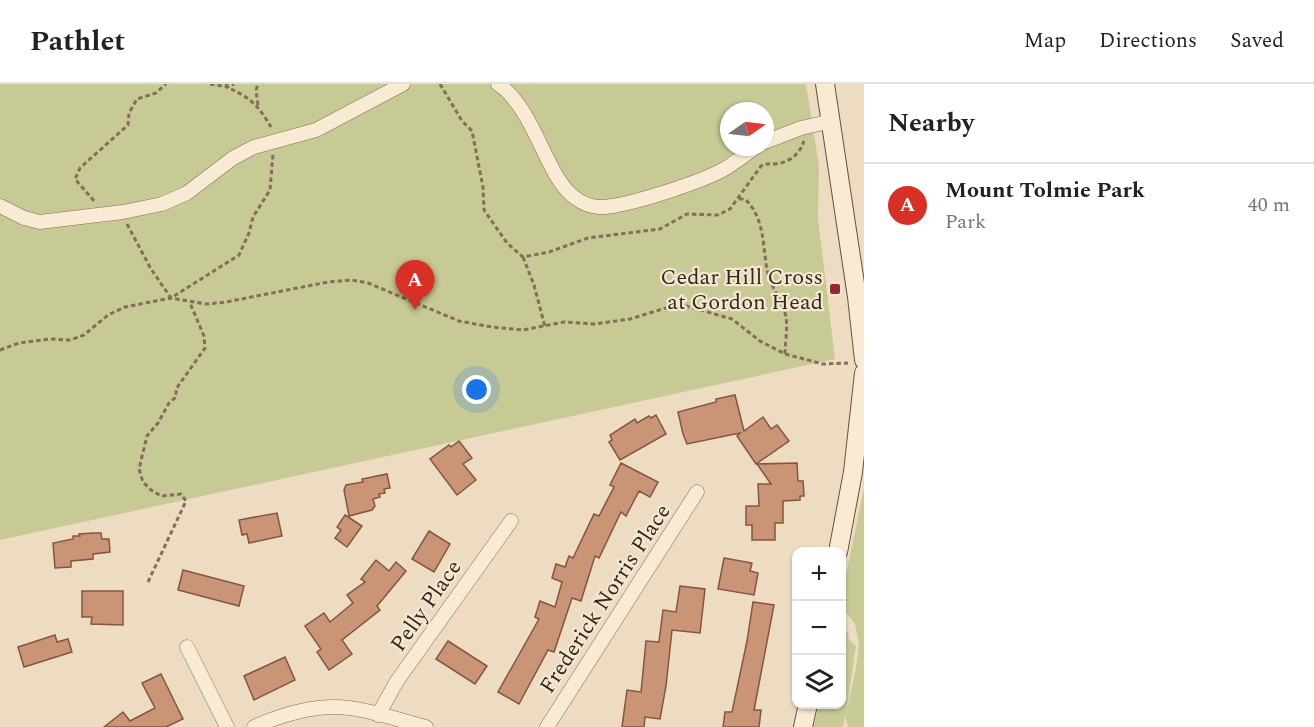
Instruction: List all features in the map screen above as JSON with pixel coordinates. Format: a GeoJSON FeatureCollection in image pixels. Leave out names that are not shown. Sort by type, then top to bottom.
{"type":"FeatureCollection","features":[{"type":"Feature","properties":{"kind":"main road"},"geometry":{"type":"LineString","coordinates":[[825,84],[861,301],[860,365],[853,472],[839,547]]}},
{"type":"Feature","properties":{"kind":"main road"},"geometry":{"type":"LineString","coordinates":[[803,727],[807,709]]}},
{"type":"Feature","properties":{"kind":"street"},"geometry":{"type":"LineString","coordinates":[[0,206],[24,218],[40,222],[144,209],[174,200],[187,193],[233,158],[254,147],[316,130],[403,84]]}},
{"type":"Feature","properties":{"kind":"street"},"geometry":{"type":"LineString","coordinates":[[498,84],[523,112],[559,180],[570,194],[583,203],[598,207],[616,206],[644,198],[725,169],[743,156]]}},
{"type":"Feature","properties":{"kind":"street"},"geometry":{"type":"LineString","coordinates":[[774,139],[809,126],[832,121]]}},
{"type":"Feature","properties":{"kind":"street","name":"Frederick Norris Place"},"geometry":{"type":"LineString","coordinates":[[547,727],[697,492]]}},
{"type":"Feature","properties":{"kind":"street","name":"Pelly Place"},"geometry":{"type":"LineString","coordinates":[[378,715],[397,681],[511,521]]}},
{"type":"Feature","properties":{"kind":"street"},"geometry":{"type":"LineString","coordinates":[[187,647],[226,727]]}},
{"type":"Feature","properties":{"kind":"street"},"geometry":{"type":"LineString","coordinates":[[254,727],[298,712],[323,708],[349,708],[426,727]]}},
{"type":"Feature","properties":{"kind":"path"},"geometry":{"type":"LineString","coordinates":[[103,214],[75,179],[80,168],[128,125],[129,113],[137,99],[156,93],[166,84]]}},
{"type":"Feature","properties":{"kind":"path"},"geometry":{"type":"LineString","coordinates":[[210,84],[234,84]]}},
{"type":"Feature","properties":{"kind":"path"},"geometry":{"type":"LineString","coordinates":[[0,350],[19,343],[50,339],[70,340],[84,335],[108,315],[125,307],[171,298],[239,255],[244,247],[253,218],[270,189],[274,141],[271,128],[258,105],[256,90],[258,84]]}},
{"type":"Feature","properties":{"kind":"path"},"geometry":{"type":"LineString","coordinates":[[227,85],[258,105]]}},
{"type":"Feature","properties":{"kind":"path"},"geometry":{"type":"LineString","coordinates":[[761,166],[766,163],[775,164],[789,160],[800,153],[809,126]]}},
{"type":"Feature","properties":{"kind":"path"},"geometry":{"type":"LineString","coordinates":[[739,199],[745,199],[753,207],[759,221],[768,273],[783,305],[786,319],[784,354]]}},
{"type":"Feature","properties":{"kind":"path"},"geometry":{"type":"LineString","coordinates":[[123,212],[130,231],[171,298],[190,303],[226,302],[328,282],[351,280],[368,283],[459,321],[524,330],[564,322],[594,324],[630,319],[679,304],[732,319],[760,341],[784,354],[823,364],[860,365]]}},
{"type":"Feature","properties":{"kind":"path"},"geometry":{"type":"LineString","coordinates":[[524,257],[545,327]]}},
{"type":"Feature","properties":{"kind":"path"},"geometry":{"type":"LineString","coordinates":[[148,582],[186,501],[181,494],[161,496],[151,490],[143,482],[139,469],[147,436],[176,397],[176,390],[205,348],[204,336],[190,303]]}},
{"type":"Feature","properties":{"kind":"green space"},"geometry":{"type":"Polygon","coordinates":[[[0,84],[806,84],[819,166],[818,218],[835,359],[0,540],[0,84]]]}},
{"type":"Feature","properties":{"kind":"green space"},"geometry":{"type":"Polygon","coordinates":[[[864,488],[864,727],[848,727],[845,715],[843,727],[814,727],[817,709],[846,709],[846,630],[849,640],[856,646],[846,714],[856,668],[859,645],[855,624],[846,613],[846,575],[864,488]]]}},
{"type":"Feature","properties":{"kind":"building"},"geometry":{"type":"Polygon","coordinates":[[[735,395],[744,431],[763,417],[771,429],[777,425],[789,441],[756,464],[737,436],[740,433],[687,444],[683,434],[678,412],[735,395]]]}},
{"type":"Feature","properties":{"kind":"building"},"geometry":{"type":"Polygon","coordinates":[[[656,415],[666,434],[620,460],[609,442],[612,440],[610,435],[635,419],[637,423],[656,415]]]}},
{"type":"Feature","properties":{"kind":"building"},"geometry":{"type":"Polygon","coordinates":[[[459,441],[472,458],[463,464],[476,480],[457,495],[430,459],[449,445],[451,447],[459,441]]]}},
{"type":"Feature","properties":{"kind":"building"},"geometry":{"type":"Polygon","coordinates":[[[621,463],[658,482],[650,497],[639,491],[626,516],[621,512],[599,558],[595,556],[581,601],[572,598],[554,652],[548,650],[519,704],[498,692],[539,619],[535,617],[540,601],[555,607],[562,582],[552,578],[556,564],[565,567],[569,556],[573,558],[594,514],[599,516],[614,487],[610,485],[621,463]]]}},
{"type":"Feature","properties":{"kind":"building"},"geometry":{"type":"Polygon","coordinates":[[[797,463],[798,481],[803,481],[804,496],[800,496],[800,500],[783,501],[783,523],[775,523],[775,540],[752,540],[752,525],[746,525],[746,506],[759,506],[758,484],[771,484],[757,464],[797,463]]]}},
{"type":"Feature","properties":{"kind":"building"},"geometry":{"type":"Polygon","coordinates":[[[387,474],[390,488],[384,489],[385,493],[373,499],[375,506],[372,510],[349,516],[344,490],[346,485],[387,474]]]}},
{"type":"Feature","properties":{"kind":"building"},"geometry":{"type":"Polygon","coordinates":[[[277,513],[282,536],[249,543],[247,534],[242,535],[239,520],[277,513]]]}},
{"type":"Feature","properties":{"kind":"building"},"geometry":{"type":"Polygon","coordinates":[[[345,515],[362,526],[347,547],[335,538],[341,530],[337,527],[345,515]]]}},
{"type":"Feature","properties":{"kind":"building"},"geometry":{"type":"Polygon","coordinates":[[[429,531],[450,544],[434,572],[412,559],[429,531]]]}},
{"type":"Feature","properties":{"kind":"building"},"geometry":{"type":"Polygon","coordinates":[[[101,533],[102,539],[109,539],[110,552],[93,554],[93,559],[71,561],[71,567],[55,568],[53,543],[73,539],[73,536],[80,536],[79,534],[101,533]]]}},
{"type":"Feature","properties":{"kind":"building"},"geometry":{"type":"Polygon","coordinates":[[[724,558],[752,563],[750,571],[758,573],[754,595],[718,589],[724,558]]]}},
{"type":"Feature","properties":{"kind":"building"},"geometry":{"type":"Polygon","coordinates":[[[376,560],[389,571],[396,562],[406,571],[377,606],[380,610],[342,640],[352,654],[329,670],[317,652],[321,649],[305,626],[324,613],[330,622],[353,603],[347,595],[365,582],[361,579],[376,560]]]}},
{"type":"Feature","properties":{"kind":"building"},"geometry":{"type":"Polygon","coordinates":[[[183,570],[244,586],[239,606],[178,590],[183,570]]]}},
{"type":"Feature","properties":{"kind":"building"},"geometry":{"type":"Polygon","coordinates":[[[680,586],[705,589],[700,633],[672,630],[660,719],[645,717],[644,727],[622,727],[627,690],[641,692],[646,641],[659,642],[663,610],[676,612],[680,586]]]}},
{"type":"Feature","properties":{"kind":"building"},"geometry":{"type":"Polygon","coordinates":[[[82,591],[123,591],[123,625],[91,624],[92,617],[82,617],[82,591]]]}},
{"type":"Feature","properties":{"kind":"building"},"geometry":{"type":"Polygon","coordinates":[[[753,602],[774,605],[754,710],[761,710],[759,727],[723,727],[725,712],[732,712],[753,602]]]}},
{"type":"Feature","properties":{"kind":"building"},"geometry":{"type":"Polygon","coordinates":[[[55,635],[57,642],[68,639],[72,652],[24,667],[18,647],[55,635]]]}},
{"type":"Feature","properties":{"kind":"building"},"geometry":{"type":"Polygon","coordinates":[[[448,641],[487,666],[475,684],[436,659],[448,641]]]}},
{"type":"Feature","properties":{"kind":"building"},"geometry":{"type":"Polygon","coordinates":[[[285,657],[295,680],[254,700],[244,676],[285,657]]]}},
{"type":"Feature","properties":{"kind":"building"},"geometry":{"type":"Polygon","coordinates":[[[161,674],[183,719],[166,727],[104,727],[123,712],[130,721],[155,708],[142,683],[161,674]]]}},
{"type":"Feature","properties":{"kind":"place","name":"Cedar Hill Cross at Gordon Head"},"geometry":{"type":"Point","coordinates":[835,289]}},
{"type":"Feature","properties":{"kind":"place","name":"Mount Tolmie Park"},"geometry":{"type":"Point","coordinates":[415,310]}}]}
